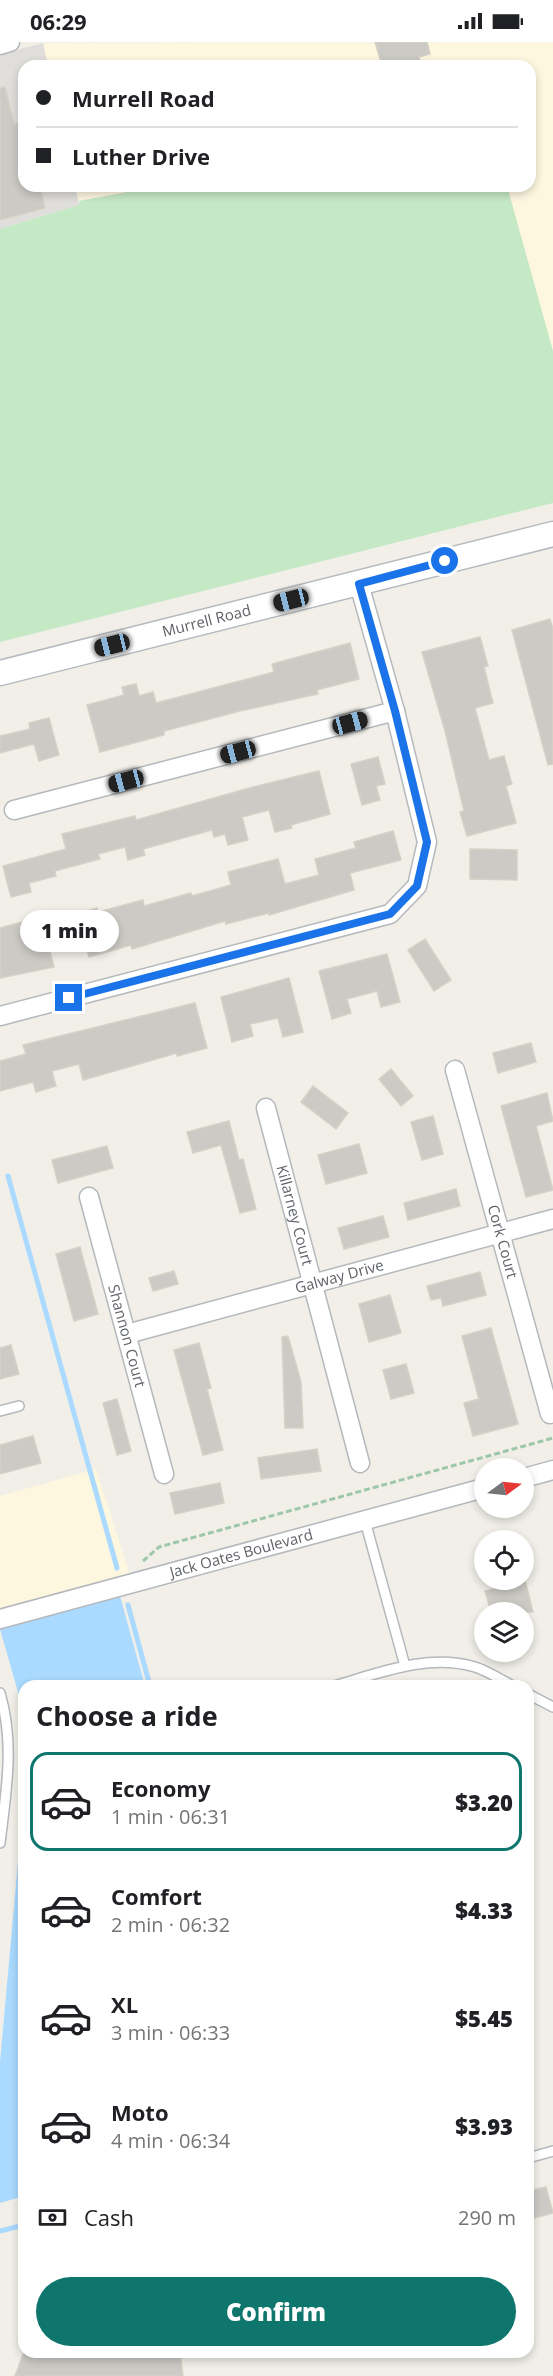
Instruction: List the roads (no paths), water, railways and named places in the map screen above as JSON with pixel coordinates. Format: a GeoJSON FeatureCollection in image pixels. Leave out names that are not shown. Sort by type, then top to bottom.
{"type":"FeatureCollection","features":[{"type":"Feature","properties":{"kind":"street"},"geometry":{"type":"LineString","coordinates":[[0,45],[10,42]]}},
{"type":"Feature","properties":{"kind":"street","name":"Murrell Road"},"geometry":{"type":"LineString","coordinates":[[0,673],[553,534]]}},
{"type":"Feature","properties":{"kind":"street"},"geometry":{"type":"LineString","coordinates":[[0,1016],[390,914],[417,886],[427,842],[395,711],[359,584]]}},
{"type":"Feature","properties":{"kind":"street"},"geometry":{"type":"LineString","coordinates":[[14,810],[395,711]]}},
{"type":"Feature","properties":{"kind":"street","name":"Cork Court"},"geometry":{"type":"LineString","coordinates":[[455,1070],[550,1414]]}},
{"type":"Feature","properties":{"kind":"street","name":"Killarney Court"},"geometry":{"type":"LineString","coordinates":[[266,1108],[360,1463]]}},
{"type":"Feature","properties":{"kind":"street","name":"Shannon Court"},"geometry":{"type":"LineString","coordinates":[[89,1197],[164,1474]]}},
{"type":"Feature","properties":{"kind":"street","name":"Galway Drive"},"geometry":{"type":"LineString","coordinates":[[127,1334],[553,1219]]}},
{"type":"Feature","properties":{"kind":"street"},"geometry":{"type":"LineString","coordinates":[[534,1475],[553,1470]]}},
{"type":"Feature","properties":{"kind":"street","name":"Jack Oates Boulevard"},"geometry":{"type":"LineString","coordinates":[[0,1619],[474,1491]]}},
{"type":"Feature","properties":{"kind":"lane"},"geometry":{"type":"LineString","coordinates":[[0,1411],[20,1406]]}},
{"type":"Feature","properties":{"kind":"lane"},"geometry":{"type":"LineString","coordinates":[[365,1521],[405,1666]]}},
{"type":"Feature","properties":{"kind":"lane"},"geometry":{"type":"LineString","coordinates":[[355,1680],[405,1666],[445,1661],[477,1667],[502,1680]]}},
{"type":"Feature","properties":{"kind":"lane"},"geometry":{"type":"LineString","coordinates":[[0,1693],[10,1754],[0,1844]]}},
{"type":"Feature","properties":{"kind":"lane"},"geometry":{"type":"LineString","coordinates":[[534,1697],[553,1707]]}},
{"type":"Feature","properties":{"kind":"lane"},"geometry":{"type":"LineString","coordinates":[[534,2156],[553,2151]]}},
{"type":"Feature","properties":{"kind":"water"},"geometry":{"type":"Polygon","coordinates":[[[120,1596],[143,1680],[18,1680],[18,1692],[0,1629],[120,1596]]]}},
{"type":"Feature","properties":{"kind":"water"},"geometry":{"type":"Polygon","coordinates":[[[18,1862],[18,2198],[0,2203],[0,2062],[18,1862]]]}},
{"type":"Feature","properties":{"kind":"waterway"},"geometry":{"type":"LineString","coordinates":[[8,1176],[117,1568]]}},
{"type":"Feature","properties":{"kind":"waterway"},"geometry":{"type":"LineString","coordinates":[[128,1605],[148,1680]]}},
{"type":"Feature","properties":{"kind":"waterway"},"geometry":{"type":"LineString","coordinates":[[0,2231],[18,2226]]}}]}
